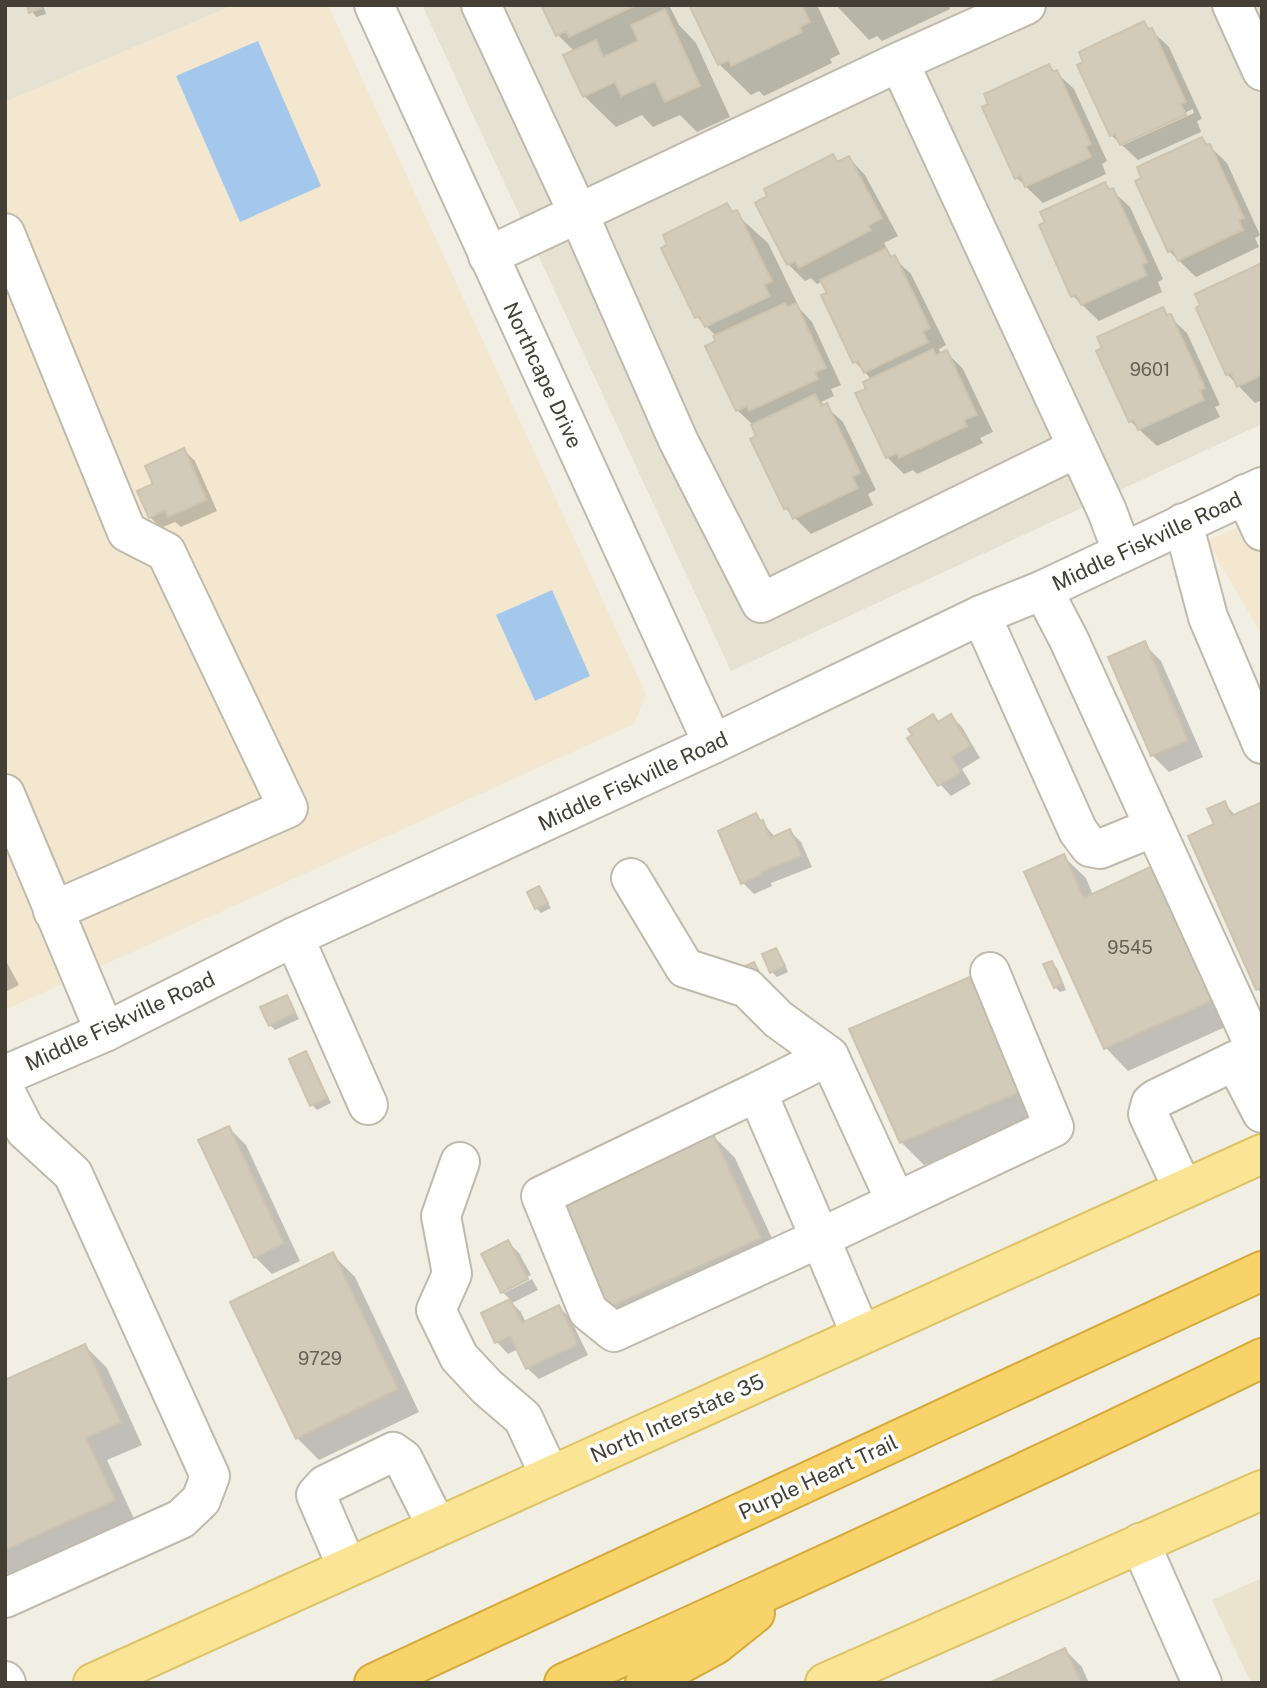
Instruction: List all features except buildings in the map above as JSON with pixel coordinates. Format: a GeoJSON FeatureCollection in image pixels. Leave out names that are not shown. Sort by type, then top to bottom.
{"type":"FeatureCollection","features":[{"type":"Feature","properties":{"kind":"highway","name":"Purple Heart Trail"},"geometry":{"type":"LineString","coordinates":[[347,1683],[380,1680],[1262,1271]]}},
{"type":"Feature","properties":{"kind":"highway"},"geometry":{"type":"LineString","coordinates":[[564,1683],[803,1576],[1262,1358]]}},
{"type":"Feature","properties":{"kind":"highway"},"geometry":{"type":"LineString","coordinates":[[645,1683],[715,1645],[803,1576]]}},
{"type":"Feature","properties":{"kind":"main road","name":"North Interstate 35"},"geometry":{"type":"LineString","coordinates":[[93,1683],[1262,1154]]}},
{"type":"Feature","properties":{"kind":"main road"},"geometry":{"type":"LineString","coordinates":[[825,1683],[1262,1490]]}},
{"type":"Feature","properties":{"kind":"street","name":"Northcape Drive"},"geometry":{"type":"LineString","coordinates":[[374,5],[713,744]]}},
{"type":"Feature","properties":{"kind":"street"},"geometry":{"type":"LineString","coordinates":[[481,5],[579,215],[678,440],[761,603],[1077,448]]}},
{"type":"Feature","properties":{"kind":"street"},"geometry":{"type":"LineString","coordinates":[[488,256],[1026,5]]}},
{"type":"Feature","properties":{"kind":"street"},"geometry":{"type":"LineString","coordinates":[[1231,5],[1262,71]]}},
{"type":"Feature","properties":{"kind":"street"},"geometry":{"type":"LineString","coordinates":[[899,62],[1107,512],[1122,551]]}},
{"type":"Feature","properties":{"kind":"street"},"geometry":{"type":"LineString","coordinates":[[5,233],[127,532],[166,552],[288,808],[53,911]]}},
{"type":"Feature","properties":{"kind":"street"},"geometry":{"type":"LineString","coordinates":[[1253,490],[1262,531]]}},
{"type":"Feature","properties":{"kind":"street","name":"Middle Fiskville Road"},"geometry":{"type":"LineString","coordinates":[[5,1075],[105,1032],[294,937],[1253,490]]}},
{"type":"Feature","properties":{"kind":"street"},"geometry":{"type":"LineString","coordinates":[[1182,523],[1208,617],[1262,744]]}},
{"type":"Feature","properties":{"kind":"street"},"geometry":{"type":"LineString","coordinates":[[1043,590],[1069,640],[1254,1045],[1247,1055],[1156,1098],[1151,1103],[1148,1114],[1183,1189]]}},
{"type":"Feature","properties":{"kind":"street"},"geometry":{"type":"LineString","coordinates":[[981,615],[1078,831],[1090,846],[1100,849],[1154,827]]}},
{"type":"Feature","properties":{"kind":"street"},"geometry":{"type":"LineString","coordinates":[[5,794],[105,1032]]}},
{"type":"Feature","properties":{"kind":"street"},"geometry":{"type":"LineString","coordinates":[[631,878],[685,968],[747,988],[778,1019],[829,1056],[896,1202]]}},
{"type":"Feature","properties":{"kind":"street"},"geometry":{"type":"LineString","coordinates":[[294,937],[368,1105]]}},
{"type":"Feature","properties":{"kind":"street"},"geometry":{"type":"LineString","coordinates":[[829,1056],[541,1196],[587,1311],[614,1332],[1054,1127],[990,972]]}},
{"type":"Feature","properties":{"kind":"street"},"geometry":{"type":"LineString","coordinates":[[1235,1061],[1262,1114]]}},
{"type":"Feature","properties":{"kind":"street"},"geometry":{"type":"LineString","coordinates":[[5,1091],[24,1130],[72,1174],[210,1476],[201,1500],[181,1519],[5,1598]]}},
{"type":"Feature","properties":{"kind":"street"},"geometry":{"type":"LineString","coordinates":[[757,1092],[862,1335]]}},
{"type":"Feature","properties":{"kind":"street"},"geometry":{"type":"LineString","coordinates":[[460,1162],[441,1216],[452,1274],[436,1310],[459,1357],[523,1419],[550,1476]]}},
{"type":"Feature","properties":{"kind":"street"},"geometry":{"type":"LineString","coordinates":[[347,1567],[316,1495],[325,1485],[393,1452],[403,1459],[437,1527]]}},
{"type":"Feature","properties":{"kind":"street"},"geometry":{"type":"LineString","coordinates":[[1140,1544],[1202,1683]]}},
{"type":"Feature","properties":{"kind":"shaded area"},"geometry":{"type":"Polygon","coordinates":[[[5,5],[234,5],[5,102],[5,5]]]}},
{"type":"Feature","properties":{"kind":"shaded area"},"geometry":{"type":"Polygon","coordinates":[[[234,5],[328,5],[646,694],[634,724],[5,1010],[5,102],[234,5]]]}},
{"type":"Feature","properties":{"kind":"shaded area"},"geometry":{"type":"Polygon","coordinates":[[[422,5],[1262,5],[1262,424],[731,671],[422,5]]]}},
{"type":"Feature","properties":{"kind":"shaded area"},"geometry":{"type":"Polygon","coordinates":[[[1262,516],[1262,635],[1207,541],[1262,516]]]}},
{"type":"Feature","properties":{"kind":"shaded area"},"geometry":{"type":"Polygon","coordinates":[[[1262,1578],[1262,1683],[1251,1683],[1212,1600],[1262,1578]]]}},
{"type":"Feature","properties":{"kind":"water"},"geometry":{"type":"Polygon","coordinates":[[[258,41],[321,186],[240,222],[176,76],[258,41]]]}},
{"type":"Feature","properties":{"kind":"water"},"geometry":{"type":"Polygon","coordinates":[[[552,590],[590,676],[535,701],[496,615],[552,590]]]}}]}
